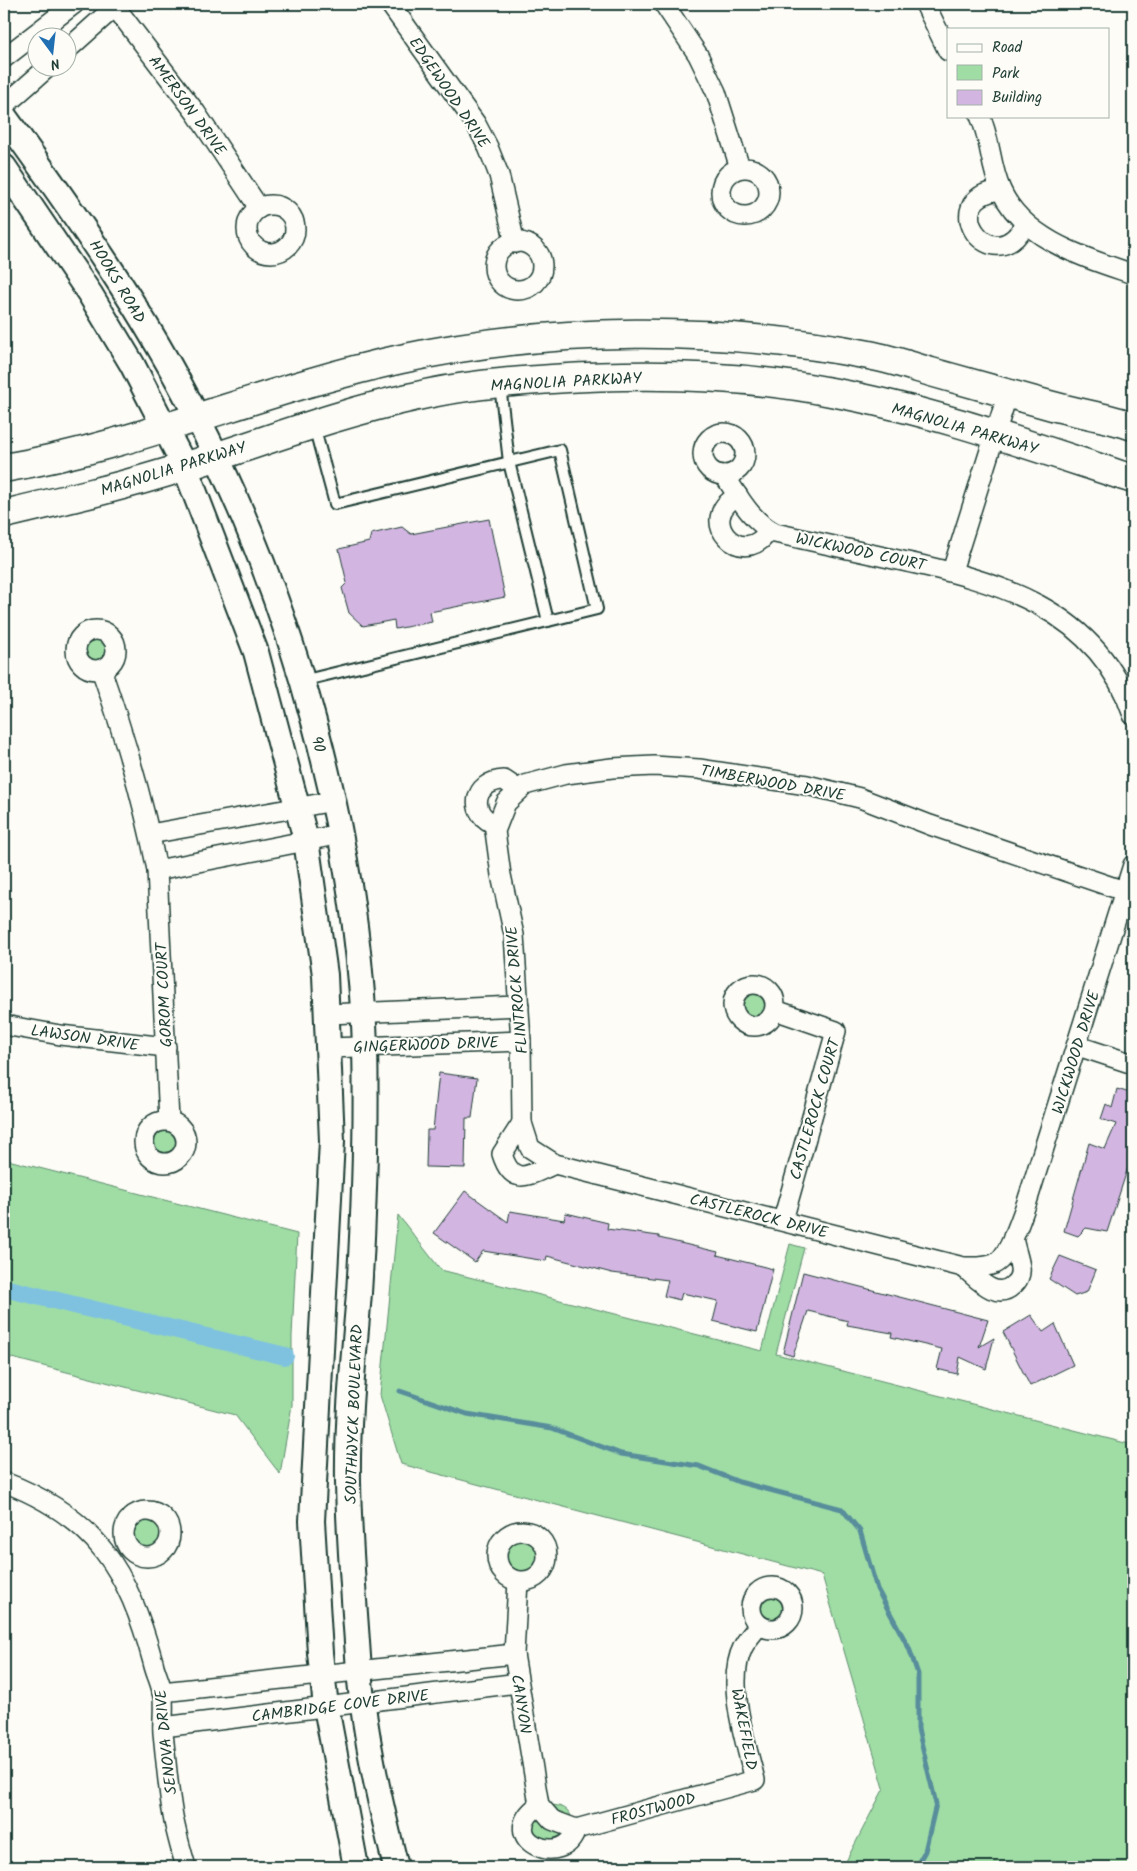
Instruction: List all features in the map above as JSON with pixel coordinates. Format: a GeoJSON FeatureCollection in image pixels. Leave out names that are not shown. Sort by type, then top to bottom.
{"type":"FeatureCollection","features":[{"type":"Feature","properties":{"kind":"main road"},"geometry":{"type":"LineString","coordinates":[[4,468],[45,461],[165,430],[328,378],[401,359],[472,346],[589,336],[679,334],[781,342],[871,356],[1133,426]]}},
{"type":"Feature","properties":{"kind":"main road","name":"MAGNOLIA PARKWAY"},"geometry":{"type":"LineString","coordinates":[[4,514],[84,496],[186,467],[313,423],[414,396],[500,383],[587,377],[661,376],[757,381],[831,392],[994,434],[1133,479]]}},
{"type":"Feature","properties":{"kind":"street"},"geometry":{"type":"LineString","coordinates":[[4,58],[74,4]]}},
{"type":"Feature","properties":{"kind":"street","name":"EDGEWOOD DRIVE"},"geometry":{"type":"LineString","coordinates":[[390,4],[476,124],[499,174],[515,243]]}},
{"type":"Feature","properties":{"kind":"street"},"geometry":{"type":"LineString","coordinates":[[664,4],[698,55],[716,92],[740,168]]}},
{"type":"Feature","properties":{"kind":"street"},"geometry":{"type":"LineString","coordinates":[[925,4],[947,49]]}},
{"type":"Feature","properties":{"kind":"street"},"geometry":{"type":"LineString","coordinates":[[78,40],[115,5]]}},
{"type":"Feature","properties":{"kind":"street","name":"AMERSON DRIVE"},"geometry":{"type":"LineString","coordinates":[[115,5],[196,112],[259,208]]}},
{"type":"Feature","properties":{"kind":"street"},"geometry":{"type":"LineString","coordinates":[[4,106],[36,78]]}},
{"type":"Feature","properties":{"kind":"street","name":"HOOKS ROAD"},"geometry":{"type":"LineString","coordinates":[[4,116],[88,232],[198,418],[216,456]]}},
{"type":"Feature","properties":{"kind":"street"},"geometry":{"type":"LineString","coordinates":[[981,118],[988,132],[1000,190],[1025,224],[1061,246],[1091,260],[1133,274]]}},
{"type":"Feature","properties":{"kind":"street","name":"HOOKS ROAD"},"geometry":{"type":"LineString","coordinates":[[4,167],[90,294],[132,364],[186,467]]}},
{"type":"Feature","properties":{"kind":"street"},"geometry":{"type":"LineString","coordinates":[[1000,190],[986,192],[975,200],[970,214],[971,228],[975,234],[979,239],[992,245],[1006,244],[1018,237],[1025,224]]}},
{"type":"Feature","properties":{"kind":"street"},"geometry":{"type":"LineString","coordinates":[[1008,393],[952,571],[1015,593],[1040,604],[1066,621],[1089,641],[1108,664],[1126,692],[1133,715]]}},
{"type":"Feature","properties":{"kind":"street","name":"90"},"geometry":{"type":"LineString","coordinates":[[216,456],[260,557],[302,682],[334,801],[341,834],[356,940],[363,1013],[364,1047]]}},
{"type":"Feature","properties":{"kind":"street"},"geometry":{"type":"LineString","coordinates":[[186,467],[256,652],[299,807],[316,899],[328,1014],[332,1141],[312,1520],[320,1653],[326,1707],[356,1867]]}},
{"type":"Feature","properties":{"kind":"street","name":"WICKWOOD COURT"},"geometry":{"type":"LineString","coordinates":[[724,475],[751,515],[769,530],[952,571]]}},
{"type":"Feature","properties":{"kind":"street"},"geometry":{"type":"LineString","coordinates":[[738,496],[729,501],[723,509],[720,519],[721,529],[726,538],[735,544],[745,546],[755,544],[764,538],[769,530]]}},
{"type":"Feature","properties":{"kind":"street","name":"GOROM COURT"},"geometry":{"type":"LineString","coordinates":[[101,669],[119,721],[150,834],[157,870],[169,1120]]}},
{"type":"Feature","properties":{"kind":"street","name":"TIMBERWOOD DRIVE"},"geometry":{"type":"LineString","coordinates":[[506,803],[524,785],[566,774],[612,768],[654,766],[699,768],[807,785],[860,798],[930,825],[1124,891]]}},
{"type":"Feature","properties":{"kind":"street"},"geometry":{"type":"LineString","coordinates":[[497,825],[488,822],[482,816],[478,799],[481,790],[487,784],[504,780],[519,790]]}},
{"type":"Feature","properties":{"kind":"street"},"geometry":{"type":"LineString","coordinates":[[150,834],[334,801]]}},
{"type":"Feature","properties":{"kind":"street","name":"FLINTROCK DRIVE"},"geometry":{"type":"LineString","coordinates":[[506,803],[495,831],[501,875],[514,936],[520,1006],[522,1123],[530,1148]]}},
{"type":"Feature","properties":{"kind":"street"},"geometry":{"type":"LineString","coordinates":[[157,870],[341,834]]}},
{"type":"Feature","properties":{"kind":"street","name":"WICKWOOD DRIVE"},"geometry":{"type":"LineString","coordinates":[[996,1263],[1006,1253],[1030,1193],[1078,1046],[1133,865]]}},
{"type":"Feature","properties":{"kind":"street","name":"GINGERWOOD DRIVE"},"geometry":{"type":"LineString","coordinates":[[328,1014],[520,1006]]}},
{"type":"Feature","properties":{"kind":"street","name":"CASTLEROCK COURT"},"geometry":{"type":"LineString","coordinates":[[775,1010],[836,1031],[783,1220]]}},
{"type":"Feature","properties":{"kind":"street","name":"LAWSON DRIVE"},"geometry":{"type":"LineString","coordinates":[[4,1025],[60,1035],[166,1047]]}},
{"type":"Feature","properties":{"kind":"street","name":"GINGERWOOD DRIVE"},"geometry":{"type":"LineString","coordinates":[[330,1048],[521,1040]]}},
{"type":"Feature","properties":{"kind":"street"},"geometry":{"type":"LineString","coordinates":[[1078,1046],[1133,1064]]}},
{"type":"Feature","properties":{"kind":"street","name":"SOUTHWYCK BOULEVARD"},"geometry":{"type":"LineString","coordinates":[[364,1047],[367,1142],[348,1481],[362,1702],[381,1808],[396,1867]]}},
{"type":"Feature","properties":{"kind":"street"},"geometry":{"type":"LineString","coordinates":[[522,1123],[502,1154],[506,1167],[514,1175],[528,1177],[555,1164]]}},
{"type":"Feature","properties":{"kind":"street"},"geometry":{"type":"LineString","coordinates":[[332,1141],[367,1142]]}},
{"type":"Feature","properties":{"kind":"street","name":"CASTLEROCK DRIVE"},"geometry":{"type":"LineString","coordinates":[[530,1148],[555,1164],[783,1220],[963,1267],[980,1267],[996,1263]]}},
{"type":"Feature","properties":{"kind":"street","name":"CASTLEROCK DRIVE"},"geometry":{"type":"LineString","coordinates":[[963,1267],[988,1288],[999,1291],[1011,1288],[1018,1280],[1021,1269],[1013,1237]]}},
{"type":"Feature","properties":{"kind":"street","name":"SENOVA DRIVE"},"geometry":{"type":"LineString","coordinates":[[4,1482],[28,1491],[62,1511],[90,1534],[114,1564],[131,1594],[144,1628],[162,1692],[163,1727],[173,1816],[186,1867]]}},
{"type":"Feature","properties":{"kind":"street"},"geometry":{"type":"LineString","coordinates":[[114,1564],[129,1548]]}},
{"type":"Feature","properties":{"kind":"street","name":"CANYON"},"geometry":{"type":"LineString","coordinates":[[518,1581],[514,1654],[539,1805]]}},
{"type":"Feature","properties":{"kind":"street","name":"WAKEFIELD"},"geometry":{"type":"LineString","coordinates":[[755,1780],[740,1714],[735,1674],[743,1647],[759,1625]]}},
{"type":"Feature","properties":{"kind":"street","name":"CAMBRIDGE COVE DRIVE"},"geometry":{"type":"LineString","coordinates":[[162,1692],[514,1654]]}},
{"type":"Feature","properties":{"kind":"street","name":"CAMBRIDGE COVE DRIVE"},"geometry":{"type":"LineString","coordinates":[[163,1727],[518,1683]]}},
{"type":"Feature","properties":{"kind":"street","name":"FROSTWOOD"},"geometry":{"type":"LineString","coordinates":[[576,1829],[755,1780]]}},
{"type":"Feature","properties":{"kind":"street"},"geometry":{"type":"LineString","coordinates":[[539,1805],[552,1820],[576,1829],[574,1840],[562,1852],[546,1856],[535,1852],[527,1844],[524,1828],[530,1812],[539,1805]]}},
{"type":"Feature","properties":{"kind":"lane"},"geometry":{"type":"LineString","coordinates":[[500,383],[509,462],[548,621]]}},
{"type":"Feature","properties":{"kind":"lane"},"geometry":{"type":"LineString","coordinates":[[302,682],[597,609],[560,450],[335,504],[313,423]]}},
{"type":"Feature","properties":{"kind":"green space"},"geometry":{"type":"Polygon","coordinates":[[[95,638],[104,642],[108,651],[104,660],[95,664],[86,660],[82,651],[86,642],[95,638]]]}},
{"type":"Feature","properties":{"kind":"green space"},"geometry":{"type":"Polygon","coordinates":[[[754,984],[762,987],[768,993],[771,1005],[768,1017],[762,1023],[746,1026],[738,1023],[732,1017],[729,1001],[732,993],[738,987],[754,984]]]}},
{"type":"Feature","properties":{"kind":"green space"},"geometry":{"type":"Polygon","coordinates":[[[166,1114],[174,1117],[180,1123],[183,1135],[180,1147],[174,1153],[158,1156],[150,1153],[144,1147],[141,1131],[144,1123],[150,1117],[166,1114]]]}},
{"type":"Feature","properties":{"kind":"green space"},"geometry":{"type":"Polygon","coordinates":[[[4,1159],[297,1234],[292,1336],[292,1405],[280,1474],[235,1415],[4,1356],[4,1159]]]}},
{"type":"Feature","properties":{"kind":"green space"},"geometry":{"type":"Polygon","coordinates":[[[398,1215],[441,1270],[762,1351],[790,1244],[804,1248],[776,1354],[1133,1445],[1133,1867],[843,1867],[884,1788],[822,1575],[401,1464],[380,1395],[398,1215]]]}},
{"type":"Feature","properties":{"kind":"green space"},"geometry":{"type":"Polygon","coordinates":[[[148,1513],[160,1517],[166,1523],[170,1535],[166,1547],[160,1553],[148,1557],[136,1553],[130,1547],[126,1535],[130,1523],[136,1517],[148,1513]]]}},
{"type":"Feature","properties":{"kind":"green space"},"geometry":{"type":"Polygon","coordinates":[[[523,1533],[535,1537],[541,1543],[545,1555],[541,1567],[535,1573],[523,1577],[511,1573],[505,1567],[501,1555],[505,1543],[511,1537],[523,1533]]]}},
{"type":"Feature","properties":{"kind":"green space"},"geometry":{"type":"Polygon","coordinates":[[[770,1581],[782,1585],[788,1591],[792,1603],[788,1615],[782,1621],[770,1625],[758,1621],[752,1615],[748,1603],[752,1591],[758,1585],[770,1581]]]}},
{"type":"Feature","properties":{"kind":"green space"},"geometry":{"type":"Polygon","coordinates":[[[548,1805],[564,1808],[569,1812],[572,1822],[567,1842],[535,1840],[532,1819],[548,1805]]]}},
{"type":"Feature","properties":{"kind":"building"},"geometry":{"type":"Polygon","coordinates":[[[489,519],[505,597],[430,612],[432,622],[395,629],[394,620],[363,626],[349,613],[342,588],[347,583],[339,549],[369,542],[371,534],[402,527],[411,534],[489,519]]]}},
{"type":"Feature","properties":{"kind":"building"},"geometry":{"type":"Polygon","coordinates":[[[439,1073],[477,1078],[472,1118],[466,1118],[465,1168],[426,1167],[427,1130],[433,1130],[439,1073]]]}},
{"type":"Feature","properties":{"kind":"building"},"geometry":{"type":"Polygon","coordinates":[[[1117,1089],[1133,1094],[1133,1152],[1107,1232],[1086,1228],[1078,1236],[1064,1231],[1089,1143],[1105,1149],[1116,1124],[1101,1119],[1106,1104],[1112,1108],[1117,1089]]]}},
{"type":"Feature","properties":{"kind":"building"},"geometry":{"type":"Polygon","coordinates":[[[465,1191],[508,1222],[510,1211],[564,1220],[566,1213],[608,1223],[607,1229],[659,1236],[659,1238],[718,1252],[717,1255],[773,1269],[757,1332],[713,1321],[718,1301],[682,1293],[680,1300],[664,1296],[668,1280],[612,1273],[547,1256],[546,1261],[483,1251],[475,1262],[434,1233],[465,1191]]]}},
{"type":"Feature","properties":{"kind":"building"},"geometry":{"type":"Polygon","coordinates":[[[1060,1256],[1096,1270],[1087,1292],[1075,1296],[1049,1279],[1060,1256]]]}},
{"type":"Feature","properties":{"kind":"building"},"geometry":{"type":"Polygon","coordinates":[[[803,1272],[988,1320],[979,1347],[994,1338],[986,1369],[960,1357],[957,1374],[937,1369],[942,1349],[891,1337],[892,1333],[847,1325],[848,1321],[808,1311],[793,1356],[783,1353],[803,1272]]]}},
{"type":"Feature","properties":{"kind":"building"},"geometry":{"type":"Polygon","coordinates":[[[1031,1315],[1043,1332],[1055,1324],[1073,1365],[1030,1386],[1003,1332],[1031,1315]]]}},
{"type":"Feature","properties":{"kind":"waterway"},"geometry":{"type":"LineString","coordinates":[[4,1288],[285,1356]]}},
{"type":"Feature","properties":{"kind":"waterway"},"geometry":{"type":"LineString","coordinates":[[400,1391],[467,1414],[552,1428],[621,1454],[699,1466],[739,1482],[842,1509],[860,1531],[877,1589],[909,1648],[918,1674],[918,1729],[936,1804],[925,1851],[916,1867]]}}]}
